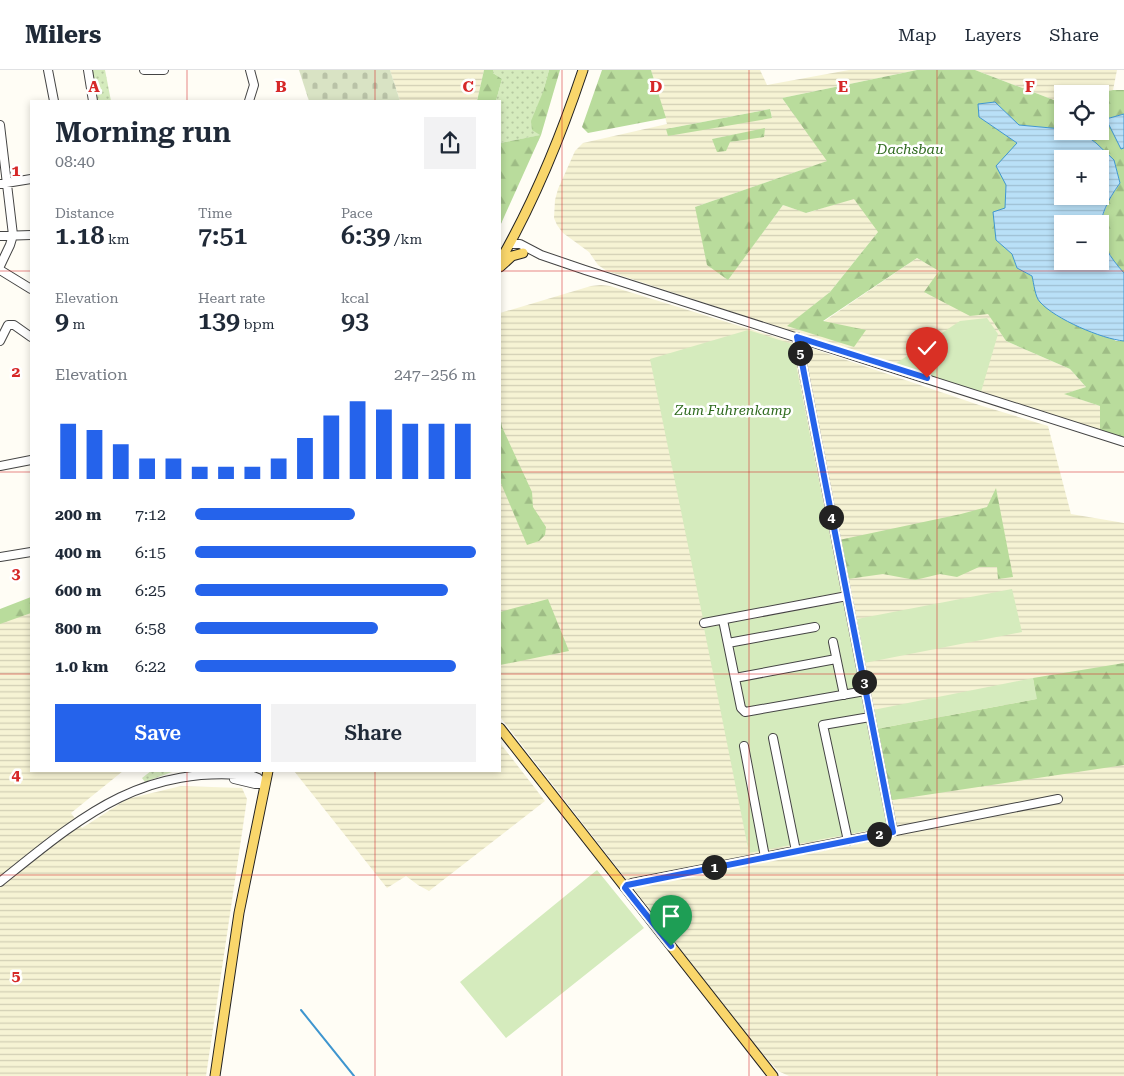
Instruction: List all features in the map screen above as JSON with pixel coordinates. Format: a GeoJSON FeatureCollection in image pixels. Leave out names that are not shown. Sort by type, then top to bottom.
{"type":"FeatureCollection","features":[{"type":"Feature","properties":{"kind":"main road"},"geometry":{"type":"LineString","coordinates":[[501,259],[553,155],[583,70]]}},
{"type":"Feature","properties":{"kind":"main road"},"geometry":{"type":"LineString","coordinates":[[501,266],[512,256],[523,253]]}},
{"type":"Feature","properties":{"kind":"main road"},"geometry":{"type":"LineString","coordinates":[[501,729],[773,1076]]}},
{"type":"Feature","properties":{"kind":"main road"},"geometry":{"type":"LineString","coordinates":[[215,1076],[239,913],[268,772]]}},
{"type":"Feature","properties":{"kind":"street"},"geometry":{"type":"LineString","coordinates":[[48,70],[54,100]]}},
{"type":"Feature","properties":{"kind":"street"},"geometry":{"type":"LineString","coordinates":[[88,70],[93,100]]}},
{"type":"Feature","properties":{"kind":"street"},"geometry":{"type":"LineString","coordinates":[[144,70],[164,70]]}},
{"type":"Feature","properties":{"kind":"street"},"geometry":{"type":"LineString","coordinates":[[249,100],[254,85],[250,70]]}},
{"type":"Feature","properties":{"kind":"street"},"geometry":{"type":"LineString","coordinates":[[0,125],[4,184],[13,235],[0,266]]}},
{"type":"Feature","properties":{"kind":"street"},"geometry":{"type":"LineString","coordinates":[[4,184],[30,178]]}},
{"type":"Feature","properties":{"kind":"street"},"geometry":{"type":"LineString","coordinates":[[0,236],[30,235]]}},
{"type":"Feature","properties":{"kind":"street"},"geometry":{"type":"LineString","coordinates":[[510,244],[515,250],[523,253],[541,255]]}},
{"type":"Feature","properties":{"kind":"street"},"geometry":{"type":"LineString","coordinates":[[510,244],[520,244],[541,255],[1124,442]]}},
{"type":"Feature","properties":{"kind":"street"},"geometry":{"type":"LineString","coordinates":[[0,270],[30,287]]}},
{"type":"Feature","properties":{"kind":"street"},"geometry":{"type":"LineString","coordinates":[[0,341],[8,325],[14,325],[30,336]]}},
{"type":"Feature","properties":{"kind":"street"},"geometry":{"type":"LineString","coordinates":[[797,337],[893,832]]}},
{"type":"Feature","properties":{"kind":"street"},"geometry":{"type":"LineString","coordinates":[[0,466],[30,460]]}},
{"type":"Feature","properties":{"kind":"street"},"geometry":{"type":"LineString","coordinates":[[0,557],[30,552]]}},
{"type":"Feature","properties":{"kind":"street"},"geometry":{"type":"LineString","coordinates":[[704,623],[847,596]]}},
{"type":"Feature","properties":{"kind":"street"},"geometry":{"type":"LineString","coordinates":[[723,620],[741,708],[745,712],[866,691]]}},
{"type":"Feature","properties":{"kind":"street"},"geometry":{"type":"LineString","coordinates":[[728,643],[815,627]]}},
{"type":"Feature","properties":{"kind":"street"},"geometry":{"type":"LineString","coordinates":[[833,642],[844,695]]}},
{"type":"Feature","properties":{"kind":"street"},"geometry":{"type":"LineString","coordinates":[[735,678],[836,659]]}},
{"type":"Feature","properties":{"kind":"street"},"geometry":{"type":"LineString","coordinates":[[848,841],[823,725],[870,717]]}},
{"type":"Feature","properties":{"kind":"street"},"geometry":{"type":"LineString","coordinates":[[773,738],[796,850]]}},
{"type":"Feature","properties":{"kind":"street"},"geometry":{"type":"LineString","coordinates":[[744,746],[765,857]]}},
{"type":"Feature","properties":{"kind":"street"},"geometry":{"type":"LineString","coordinates":[[245,775],[253,772]]}},
{"type":"Feature","properties":{"kind":"street"},"geometry":{"type":"LineString","coordinates":[[0,882],[76,823],[103,805],[127,793],[176,778],[194,776],[245,775],[258,778],[264,784]]}},
{"type":"Feature","properties":{"kind":"street"},"geometry":{"type":"LineString","coordinates":[[217,776],[255,784],[264,784]]}},
{"type":"Feature","properties":{"kind":"street"},"geometry":{"type":"LineString","coordinates":[[625,888],[632,883],[1058,799]]}},
{"type":"Feature","properties":{"kind":"green space"},"geometry":{"type":"Polygon","coordinates":[[[88,70],[105,70],[111,100],[93,100],[88,70]]]}},
{"type":"Feature","properties":{"kind":"green space"},"geometry":{"type":"Polygon","coordinates":[[[299,70],[390,70],[400,100],[309,100],[299,70]]]}},
{"type":"Feature","properties":{"kind":"green space"},"geometry":{"type":"Polygon","coordinates":[[[390,70],[484,70],[477,100],[400,100],[390,70]]]}},
{"type":"Feature","properties":{"kind":"green space"},"geometry":{"type":"Polygon","coordinates":[[[484,70],[493,70],[493,73],[502,79],[496,100],[477,100],[484,70]]]}},
{"type":"Feature","properties":{"kind":"green space"},"geometry":{"type":"Polygon","coordinates":[[[493,70],[549,70],[543,92],[541,135],[501,143],[501,100],[496,100],[502,79],[493,73],[493,70]]]}},
{"type":"Feature","properties":{"kind":"green space"},"geometry":{"type":"Polygon","coordinates":[[[549,70],[560,70],[541,135],[501,224],[501,143],[540,135],[532,130],[531,121],[543,92],[549,70]]]}},
{"type":"Feature","properties":{"kind":"green space"},"geometry":{"type":"Polygon","coordinates":[[[602,70],[651,70],[666,118],[588,133],[582,127],[602,70]]]}},
{"type":"Feature","properties":{"kind":"green space"},"geometry":{"type":"Polygon","coordinates":[[[651,70],[760,70],[767,85],[849,70],[917,70],[782,98],[828,161],[695,207],[728,279],[783,205],[807,213],[854,198],[879,231],[830,292],[788,326],[823,322],[917,258],[940,271],[925,293],[988,313],[1006,341],[1070,369],[1086,387],[1065,394],[1100,406],[1100,432],[607,271],[598,265],[589,252],[563,233],[554,218],[558,189],[575,151],[583,143],[667,124],[651,70]],[[770,109],[666,129],[772,118],[770,109]],[[765,129],[712,139],[730,142],[755,137],[765,129]]]}},
{"type":"Feature","properties":{"kind":"green space","name":"Dachsbau"},"geometry":{"type":"Polygon","coordinates":[[[917,70],[975,70],[1054,100],[1054,128],[1018,125],[995,102],[979,117],[1017,143],[1006,185],[1005,208],[996,240],[1012,254],[1017,268],[1032,276],[1116,341],[1124,341],[1124,440],[1100,432],[1100,406],[1064,394],[1086,387],[1070,369],[1006,341],[988,314],[970,316],[924,292],[939,271],[917,258],[823,321],[866,330],[854,347],[787,326],[830,292],[878,232],[854,199],[806,213],[783,205],[728,280],[707,265],[695,207],[827,161],[782,98],[917,70]]]}},
{"type":"Feature","properties":{"kind":"green space"},"geometry":{"type":"Polygon","coordinates":[[[975,70],[1117,70],[1113,90],[1109,91],[1109,85],[1054,85],[1054,100],[975,70]]]}},
{"type":"Feature","properties":{"kind":"green space"},"geometry":{"type":"Polygon","coordinates":[[[1124,90],[1124,114],[1109,118],[1109,91],[1124,90]]]}},
{"type":"Feature","properties":{"kind":"green space"},"geometry":{"type":"Polygon","coordinates":[[[770,109],[772,118],[668,136],[666,129],[770,109]]]}},
{"type":"Feature","properties":{"kind":"green space"},"geometry":{"type":"Polygon","coordinates":[[[1109,125],[1122,149],[1124,148],[1124,273],[1109,253],[1109,215],[1103,215],[1120,183],[1114,160],[1109,155],[1109,150],[1103,150],[1092,140],[1109,140],[1109,125]]]}},
{"type":"Feature","properties":{"kind":"green space"},"geometry":{"type":"Polygon","coordinates":[[[765,128],[764,137],[730,142],[726,151],[717,152],[712,139],[765,128]]]}},
{"type":"Feature","properties":{"kind":"green space"},"geometry":{"type":"Polygon","coordinates":[[[591,286],[610,286],[805,346],[979,405],[1048,426],[1071,514],[1124,523],[1124,1076],[789,1076],[778,1071],[755,1045],[501,718],[501,313],[591,286]]]}},
{"type":"Feature","properties":{"kind":"green space"},"geometry":{"type":"Polygon","coordinates":[[[987,318],[998,334],[981,392],[895,364],[960,321],[987,318]]]}},
{"type":"Feature","properties":{"kind":"green space","name":"Zum Fuhrenkamp"},"geometry":{"type":"Polygon","coordinates":[[[748,330],[792,344],[841,592],[703,619],[650,359],[748,330]]]}},
{"type":"Feature","properties":{"kind":"green space"},"geometry":{"type":"Polygon","coordinates":[[[501,422],[532,492],[533,507],[546,527],[545,535],[539,541],[527,545],[501,483],[501,422]]]}},
{"type":"Feature","properties":{"kind":"green space"},"geometry":{"type":"Polygon","coordinates":[[[996,488],[1013,577],[998,579],[997,567],[979,567],[957,577],[940,574],[915,580],[883,574],[848,579],[839,540],[987,507],[996,488]]]}},
{"type":"Feature","properties":{"kind":"green space"},"geometry":{"type":"Polygon","coordinates":[[[1012,589],[1022,632],[864,663],[857,619],[1012,589]]]}},
{"type":"Feature","properties":{"kind":"green space"},"geometry":{"type":"Polygon","coordinates":[[[30,597],[30,613],[0,624],[0,609],[30,597]]]}},
{"type":"Feature","properties":{"kind":"green space"},"geometry":{"type":"Polygon","coordinates":[[[30,598],[30,772],[122,772],[71,813],[82,828],[127,799],[181,786],[242,788],[247,799],[206,1076],[0,1076],[0,611],[30,598]]]}},
{"type":"Feature","properties":{"kind":"green space"},"geometry":{"type":"Polygon","coordinates":[[[548,599],[569,651],[501,665],[501,612],[548,599]]]}},
{"type":"Feature","properties":{"kind":"green space"},"geometry":{"type":"Polygon","coordinates":[[[843,602],[887,827],[749,853],[704,628],[843,602]]]}},
{"type":"Feature","properties":{"kind":"green space"},"geometry":{"type":"Polygon","coordinates":[[[1124,663],[1124,765],[886,801],[876,729],[1036,699],[1033,678],[1124,663]]]}},
{"type":"Feature","properties":{"kind":"green space"},"geometry":{"type":"Polygon","coordinates":[[[1033,678],[1037,699],[876,729],[873,710],[1033,678]]]}},
{"type":"Feature","properties":{"kind":"green space"},"geometry":{"type":"Polygon","coordinates":[[[501,744],[545,801],[429,891],[406,876],[387,888],[295,772],[501,772],[501,744]]]}},
{"type":"Feature","properties":{"kind":"green space"},"geometry":{"type":"Polygon","coordinates":[[[150,772],[172,772],[145,782],[142,778],[150,772]]]}},
{"type":"Feature","properties":{"kind":"green space"},"geometry":{"type":"Polygon","coordinates":[[[597,870],[644,928],[506,1038],[460,982],[597,870]]]}},
{"type":"Feature","properties":{"kind":"water"},"geometry":{"type":"Polygon","coordinates":[[[995,102],[1019,125],[1054,128],[1054,140],[1092,140],[1103,150],[1054,150],[1054,205],[1106,205],[1103,215],[1054,215],[1054,270],[1109,270],[1109,253],[1124,273],[1124,341],[1079,327],[1047,308],[1037,297],[1032,276],[1017,268],[1012,254],[996,240],[993,212],[1005,208],[1006,185],[996,166],[1017,143],[979,117],[978,104],[995,102]]]}},
{"type":"Feature","properties":{"kind":"water"},"geometry":{"type":"Polygon","coordinates":[[[1124,114],[1124,148],[1121,149],[1109,125],[1109,118],[1124,114]]]}},
{"type":"Feature","properties":{"kind":"water"},"geometry":{"type":"Polygon","coordinates":[[[1109,155],[1114,160],[1120,183],[1109,200],[1109,155]]]}},
{"type":"Feature","properties":{"kind":"waterway"},"geometry":{"type":"LineString","coordinates":[[301,1010],[354,1076]]}},
{"type":"Feature","properties":{"kind":"route"},"geometry":{"type":"LineString","coordinates":[[671,946],[625,888],[627,885],[893,832],[797,337],[927,378]]}}]}
